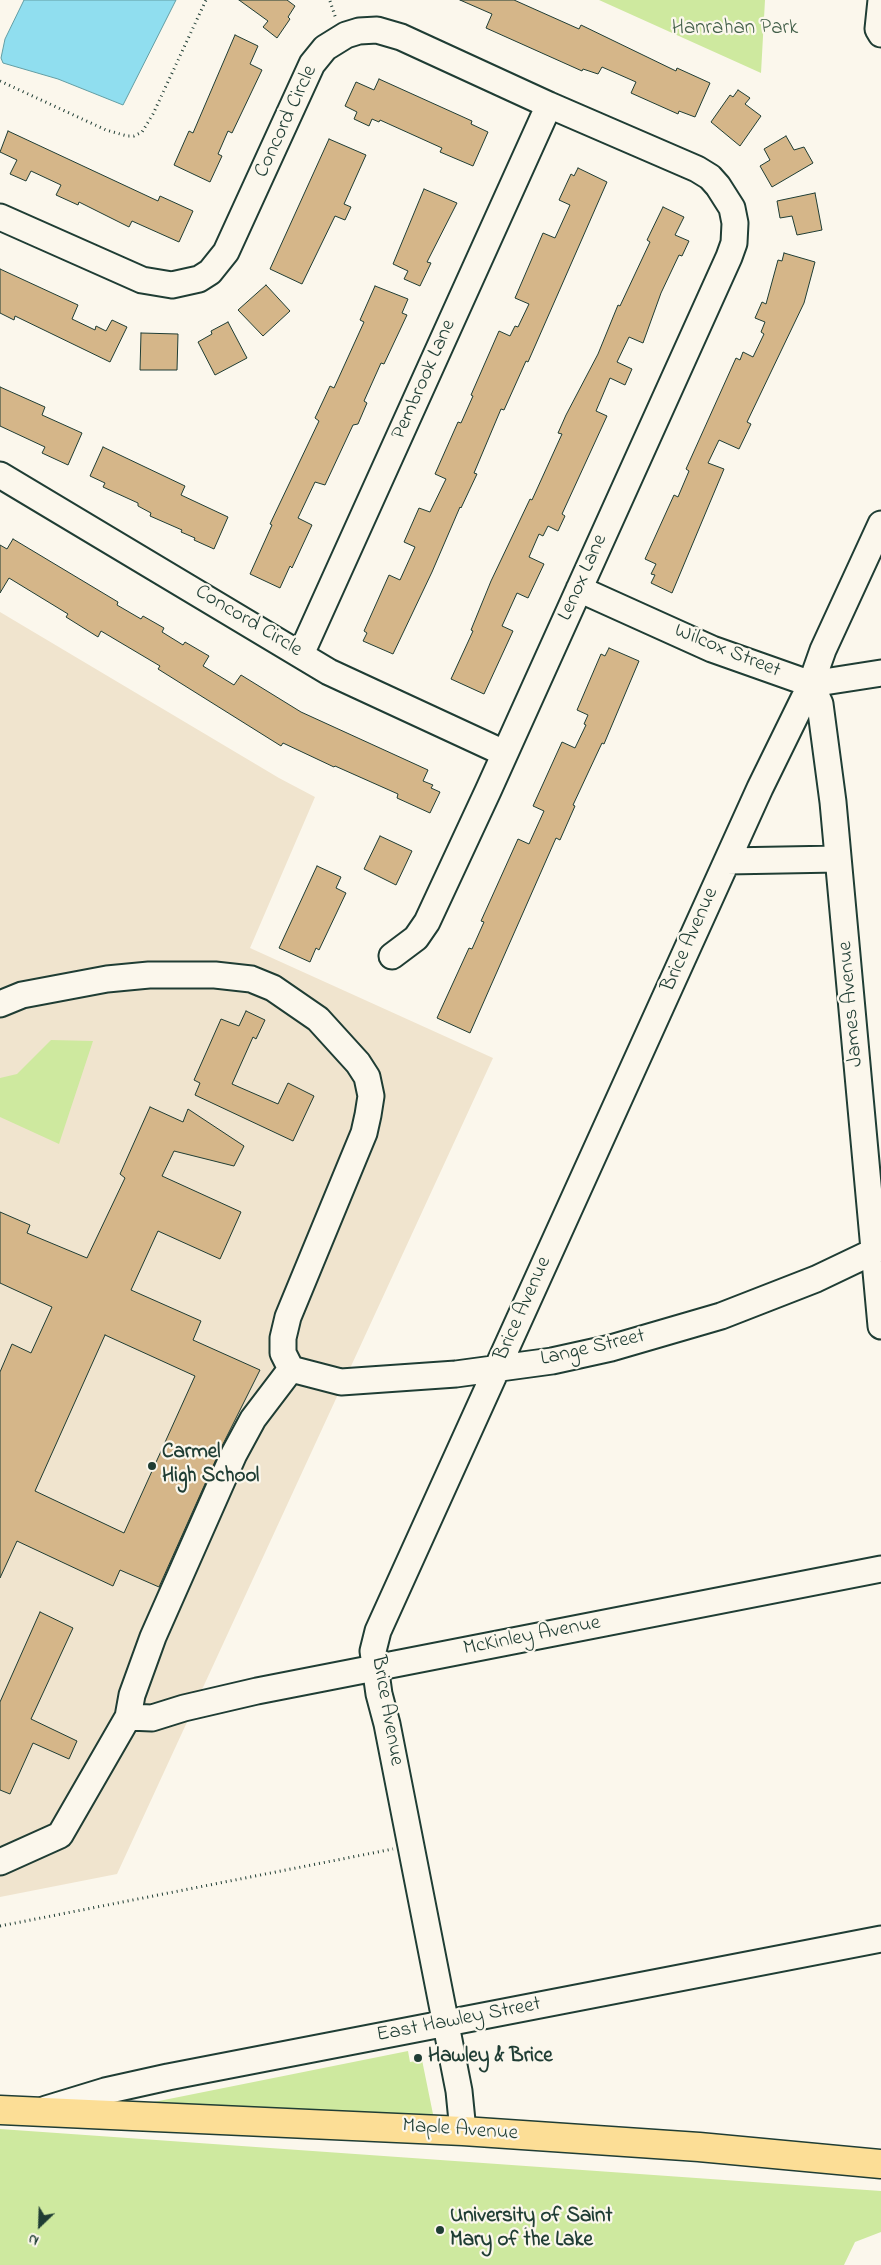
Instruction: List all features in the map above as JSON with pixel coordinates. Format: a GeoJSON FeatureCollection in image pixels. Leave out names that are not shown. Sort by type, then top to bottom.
{"type":"FeatureCollection","features":[{"type":"Feature","properties":{"kind":"main road","name":"Maple Avenue"},"geometry":{"type":"LineString","coordinates":[[0,2110],[463,2131],[699,2147],[881,2164]]}},
{"type":"Feature","properties":{"kind":"street"},"geometry":{"type":"LineString","coordinates":[[880,0],[878,29],[881,34]]}},
{"type":"Feature","properties":{"kind":"street","name":"Concord Circle"},"geometry":{"type":"LineString","coordinates":[[0,217],[142,280],[172,286],[199,279],[210,272],[226,252],[312,64],[325,48],[346,35],[359,31],[377,30],[401,37],[549,105],[697,169],[710,177],[718,186]]}},
{"type":"Feature","properties":{"kind":"street","name":"Pembrook Lane"},"geometry":{"type":"LineString","coordinates":[[301,654],[549,105]]}},
{"type":"Feature","properties":{"kind":"street","name":"Lenox Lane"},"geometry":{"type":"LineString","coordinates":[[392,956],[416,938],[427,922],[730,257],[734,243],[735,223],[732,208],[718,186]]}},
{"type":"Feature","properties":{"kind":"street","name":"Concord Circle"},"geometry":{"type":"LineString","coordinates":[[0,475],[329,672],[504,754]]}},
{"type":"Feature","properties":{"kind":"street","name":"Brice Avenue"},"geometry":{"type":"LineString","coordinates":[[463,2131],[459,2091],[375,1669],[373,1651],[378,1631],[810,684],[823,650],[881,524]]}},
{"type":"Feature","properties":{"kind":"street","name":"Wilcox Street"},"geometry":{"type":"LineString","coordinates":[[579,589],[712,649],[810,684],[881,673]]}},
{"type":"Feature","properties":{"kind":"street","name":"James Avenue"},"geometry":{"type":"LineString","coordinates":[[810,684],[820,704],[833,802],[878,1249],[881,1326]]}},
{"type":"Feature","properties":{"kind":"street"},"geometry":{"type":"LineString","coordinates":[[728,861],[838,859]]}},
{"type":"Feature","properties":{"kind":"street"},"geometry":{"type":"LineString","coordinates":[[0,1004],[22,995],[106,980],[149,975],[215,975],[251,979],[273,988],[318,1019],[358,1063],[367,1077],[371,1096],[364,1133],[288,1317],[282,1353],[291,1369],[253,1419],[234,1454],[153,1637],[132,1695],[128,1718],[60,1835],[0,1862]]}},
{"type":"Feature","properties":{"kind":"street","name":"Lange Street"},"geometry":{"type":"LineString","coordinates":[[291,1369],[341,1382],[496,1370],[612,1348],[721,1316],[816,1279],[878,1249]]}},
{"type":"Feature","properties":{"kind":"street","name":"McKinley Avenue"},"geometry":{"type":"LineString","coordinates":[[128,1718],[152,1718],[184,1708],[257,1691],[881,1569]]}},
{"type":"Feature","properties":{"kind":"street","name":"East Hawley Street"},"geometry":{"type":"LineString","coordinates":[[39,2112],[106,2091],[168,2077],[881,1939]]}},
{"type":"Feature","properties":{"kind":"path"},"geometry":{"type":"LineString","coordinates":[[0,81],[106,130],[134,136],[142,132],[154,114],[206,0]]}},
{"type":"Feature","properties":{"kind":"path"},"geometry":{"type":"LineString","coordinates":[[0,1926],[411,1846]]}},
{"type":"Feature","properties":{"kind":"shaded area","name":"Carmel High School"},"geometry":{"type":"Polygon","coordinates":[[[0,612],[279,778],[315,797],[250,948],[493,1058],[117,1874],[0,1897],[0,612]]]}},
{"type":"Feature","properties":{"kind":"green space","name":"Hanrahan Park"},"geometry":{"type":"Polygon","coordinates":[[[599,0],[765,0],[761,73],[599,0]]]}},
{"type":"Feature","properties":{"kind":"green space"},"geometry":{"type":"Polygon","coordinates":[[[51,1040],[93,1041],[59,1144],[0,1117],[0,1078],[17,1074],[51,1040]]]}},
{"type":"Feature","properties":{"kind":"green space"},"geometry":{"type":"Polygon","coordinates":[[[408,2051],[410,2062],[422,2060],[434,2119],[139,2105],[408,2051]]]}},
{"type":"Feature","properties":{"kind":"green space","name":"University of Saint Mary of the Lake"},"geometry":{"type":"Polygon","coordinates":[[[0,2129],[881,2191],[881,2232],[855,2242],[844,2265],[0,2265],[0,2129]]]}},
{"type":"Feature","properties":{"kind":"water"},"geometry":{"type":"Polygon","coordinates":[[[24,0],[176,0],[123,105],[58,79],[3,63],[1,58],[5,39],[24,0]]]}},
{"type":"Feature","properties":{"kind":"building"},"geometry":{"type":"Polygon","coordinates":[[[239,0],[287,0],[295,6],[288,17],[290,19],[277,38],[263,27],[268,21],[239,0]]]}},
{"type":"Feature","properties":{"kind":"building"},"geometry":{"type":"Polygon","coordinates":[[[460,0],[514,0],[579,29],[581,25],[676,71],[677,68],[710,83],[695,117],[679,111],[678,114],[631,93],[636,82],[602,67],[598,74],[583,69],[582,71],[486,28],[492,14],[460,0]]]}},
{"type":"Feature","properties":{"kind":"building"},"geometry":{"type":"Polygon","coordinates":[[[235,35],[258,46],[250,64],[262,70],[232,133],[228,131],[218,154],[222,156],[210,182],[174,165],[189,131],[193,133],[235,35]]]}},
{"type":"Feature","properties":{"kind":"building"},"geometry":{"type":"Polygon","coordinates":[[[379,79],[472,121],[471,124],[488,132],[473,166],[440,152],[442,148],[380,120],[379,122],[372,119],[369,126],[354,119],[357,112],[345,106],[356,82],[374,90],[379,79]]]}},
{"type":"Feature","properties":{"kind":"building"},"geometry":{"type":"Polygon","coordinates":[[[738,90],[750,98],[745,104],[761,116],[740,146],[711,122],[730,95],[733,97],[738,90]]]}},
{"type":"Feature","properties":{"kind":"building"},"geometry":{"type":"Polygon","coordinates":[[[8,131],[158,201],[160,196],[193,211],[179,242],[132,221],[129,227],[79,202],[78,205],[56,195],[61,185],[31,171],[26,181],[10,174],[17,160],[0,152],[8,131]]]}},
{"type":"Feature","properties":{"kind":"building"},"geometry":{"type":"Polygon","coordinates":[[[786,136],[794,150],[804,147],[813,163],[772,187],[760,166],[770,160],[764,149],[786,136]]]}},
{"type":"Feature","properties":{"kind":"building"},"geometry":{"type":"Polygon","coordinates":[[[329,139],[366,155],[344,204],[351,207],[345,220],[335,216],[302,284],[270,269],[329,139]]]}},
{"type":"Feature","properties":{"kind":"building"},"geometry":{"type":"Polygon","coordinates":[[[578,168],[607,182],[528,362],[526,361],[504,410],[501,409],[474,473],[477,474],[393,654],[363,641],[367,633],[364,631],[389,575],[400,580],[415,547],[404,542],[419,508],[430,512],[446,479],[435,474],[458,422],[461,423],[499,331],[510,336],[515,326],[518,327],[529,304],[515,298],[543,233],[555,238],[570,205],[559,200],[571,174],[574,176],[578,168]]]}},
{"type":"Feature","properties":{"kind":"building"},"geometry":{"type":"Polygon","coordinates":[[[424,189],[457,203],[427,262],[431,263],[420,286],[404,279],[408,271],[393,264],[424,189]]]}},
{"type":"Feature","properties":{"kind":"building"},"geometry":{"type":"Polygon","coordinates":[[[815,193],[822,230],[797,235],[792,216],[780,218],[777,201],[815,193]]]}},
{"type":"Feature","properties":{"kind":"building"},"geometry":{"type":"Polygon","coordinates":[[[663,207],[684,217],[675,235],[689,241],[682,256],[679,255],[661,293],[643,343],[629,337],[617,362],[632,369],[625,385],[610,378],[596,411],[607,416],[562,514],[565,516],[558,531],[548,526],[543,536],[539,534],[529,557],[544,564],[528,598],[517,593],[502,626],[513,631],[484,694],[451,679],[473,631],[471,630],[491,581],[530,499],[532,500],[562,434],[558,433],[566,415],[598,354],[618,305],[620,306],[650,242],[647,240],[663,207]]]}},
{"type":"Feature","properties":{"kind":"building"},"geometry":{"type":"Polygon","coordinates":[[[784,253],[815,262],[804,303],[747,422],[751,424],[739,449],[719,440],[708,463],[724,469],[672,593],[651,583],[655,575],[651,574],[656,564],[645,559],[674,495],[678,497],[689,471],[686,469],[736,358],[740,360],[743,352],[753,357],[764,334],[761,332],[765,322],[755,318],[762,302],[766,304],[778,260],[782,261],[784,253]]]}},
{"type":"Feature","properties":{"kind":"building"},"geometry":{"type":"Polygon","coordinates":[[[0,269],[78,305],[72,319],[95,330],[96,326],[106,331],[112,320],[127,327],[110,362],[15,316],[14,320],[0,313],[0,269]]]}},
{"type":"Feature","properties":{"kind":"building"},"geometry":{"type":"Polygon","coordinates":[[[266,285],[290,311],[263,336],[238,310],[266,285]]]}},
{"type":"Feature","properties":{"kind":"building"},"geometry":{"type":"Polygon","coordinates":[[[375,286],[408,299],[402,313],[407,315],[384,364],[381,363],[364,401],[367,403],[358,424],[353,425],[325,485],[315,482],[298,518],[312,525],[292,568],[290,566],[280,588],[250,574],[272,525],[270,524],[319,421],[315,418],[330,386],[334,388],[364,322],[360,320],[375,286]]]}},
{"type":"Feature","properties":{"kind":"building"},"geometry":{"type":"Polygon","coordinates":[[[228,322],[247,358],[215,375],[198,342],[212,334],[211,331],[228,322]]]}},
{"type":"Feature","properties":{"kind":"building"},"geometry":{"type":"Polygon","coordinates":[[[141,333],[178,334],[177,370],[140,370],[141,333]]]}},
{"type":"Feature","properties":{"kind":"building"},"geometry":{"type":"Polygon","coordinates":[[[0,387],[45,407],[42,415],[82,433],[68,465],[42,453],[45,447],[0,426],[0,387]]]}},
{"type":"Feature","properties":{"kind":"building"},"geometry":{"type":"Polygon","coordinates":[[[103,447],[185,486],[181,495],[228,517],[214,549],[194,540],[195,538],[181,532],[182,530],[150,516],[151,513],[138,506],[138,503],[103,487],[105,483],[90,476],[103,447]]]}},
{"type":"Feature","properties":{"kind":"building"},"geometry":{"type":"Polygon","coordinates":[[[13,539],[118,602],[117,605],[141,619],[143,616],[164,628],[162,632],[183,645],[185,642],[209,656],[203,666],[234,685],[241,675],[301,712],[428,770],[423,781],[433,785],[431,788],[440,792],[430,813],[397,798],[398,794],[283,743],[281,746],[158,669],[160,666],[101,631],[98,637],[66,617],[68,614],[9,578],[0,593],[0,545],[7,549],[13,539]]]}},
{"type":"Feature","properties":{"kind":"building"},"geometry":{"type":"Polygon","coordinates":[[[609,648],[639,661],[604,744],[602,743],[573,805],[575,806],[560,840],[556,838],[470,1033],[437,1018],[469,948],[472,949],[484,922],[481,921],[518,839],[529,844],[544,811],[533,806],[562,742],[575,748],[586,725],[584,724],[588,715],[577,710],[601,654],[605,656],[609,648]]]}},
{"type":"Feature","properties":{"kind":"building"},"geometry":{"type":"Polygon","coordinates":[[[380,836],[412,851],[396,885],[364,869],[380,836]]]}},
{"type":"Feature","properties":{"kind":"building"},"geometry":{"type":"Polygon","coordinates":[[[317,866],[341,877],[336,888],[346,893],[319,950],[316,948],[310,962],[279,948],[317,866]]]}},
{"type":"Feature","properties":{"kind":"building"},"geometry":{"type":"Polygon","coordinates":[[[246,1011],[265,1020],[256,1039],[253,1037],[232,1084],[278,1104],[288,1083],[314,1096],[293,1141],[195,1095],[200,1083],[194,1080],[221,1019],[239,1026],[246,1011]]]}},
{"type":"Feature","properties":{"kind":"building"},"geometry":{"type":"Polygon","coordinates":[[[150,1107],[183,1122],[188,1109],[244,1146],[234,1166],[174,1151],[162,1176],[241,1212],[220,1259],[158,1231],[131,1290],[201,1321],[193,1340],[260,1370],[221,1448],[159,1587],[120,1570],[113,1586],[17,1541],[0,1578],[0,1372],[12,1344],[31,1353],[52,1307],[0,1283],[0,1212],[30,1225],[27,1233],[87,1258],[125,1178],[120,1174],[150,1107]],[[105,1335],[35,1491],[124,1533],[195,1376],[105,1335]]]}},
{"type":"Feature","properties":{"kind":"building"},"geometry":{"type":"Polygon","coordinates":[[[40,1612],[73,1628],[31,1719],[77,1741],[69,1759],[33,1743],[10,1794],[0,1790],[0,1702],[40,1612]]]}},
{"type":"Feature","properties":{"kind":"place","name":"Carmel High School"},"geometry":{"type":"Point","coordinates":[152,1466]}},
{"type":"Feature","properties":{"kind":"place","name":"Hawley & Brice"},"geometry":{"type":"Point","coordinates":[418,2058]}},
{"type":"Feature","properties":{"kind":"place","name":"University of Saint Mary of the Lake"},"geometry":{"type":"Point","coordinates":[440,2230]}}]}
